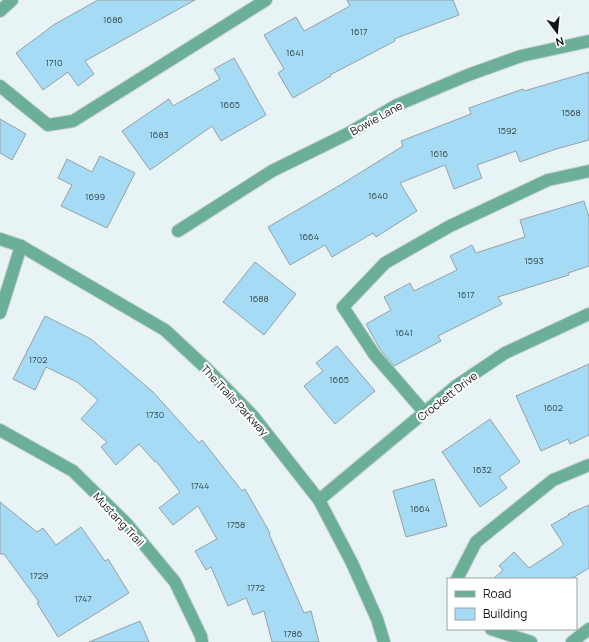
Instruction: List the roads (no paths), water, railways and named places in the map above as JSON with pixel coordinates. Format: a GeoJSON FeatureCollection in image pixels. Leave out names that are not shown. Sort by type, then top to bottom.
{"type":"FeatureCollection","features":[{"type":"Feature","properties":{"kind":"street"},"geometry":{"type":"LineString","coordinates":[[0,11],[12,0]]}},
{"type":"Feature","properties":{"kind":"street"},"geometry":{"type":"LineString","coordinates":[[0,86],[48,125],[73,121],[266,0]]}},
{"type":"Feature","properties":{"kind":"street","name":"Bowie Lane"},"geometry":{"type":"LineString","coordinates":[[178,231],[272,171],[347,134],[397,105],[468,75],[521,56],[589,41]]}},
{"type":"Feature","properties":{"kind":"street"},"geometry":{"type":"LineString","coordinates":[[425,412],[374,354],[343,308],[385,263],[450,226],[548,180],[589,171]]}},
{"type":"Feature","properties":{"kind":"street","name":"The Trails Parkway"},"geometry":{"type":"LineString","coordinates":[[0,239],[21,246],[165,330],[208,370],[253,416],[319,500],[352,563],[377,619],[384,642]]}},
{"type":"Feature","properties":{"kind":"street"},"geometry":{"type":"LineString","coordinates":[[0,312],[21,246]]}},
{"type":"Feature","properties":{"kind":"street","name":"Crockett Drive"},"geometry":{"type":"LineString","coordinates":[[319,500],[456,386],[505,353],[589,314]]}},
{"type":"Feature","properties":{"kind":"street","name":"Mustang Trail"},"geometry":{"type":"LineString","coordinates":[[0,430],[73,471],[127,524],[175,582],[201,636],[202,642]]}},
{"type":"Feature","properties":{"kind":"street"},"geometry":{"type":"LineString","coordinates":[[458,578],[476,542],[553,480],[589,465]]}},
{"type":"Feature","properties":{"kind":"street"},"geometry":{"type":"LineString","coordinates":[[572,642],[589,629]]}},
{"type":"Feature","properties":{"kind":"street"},"geometry":{"type":"LineString","coordinates":[[494,630],[531,642]]}}]}
